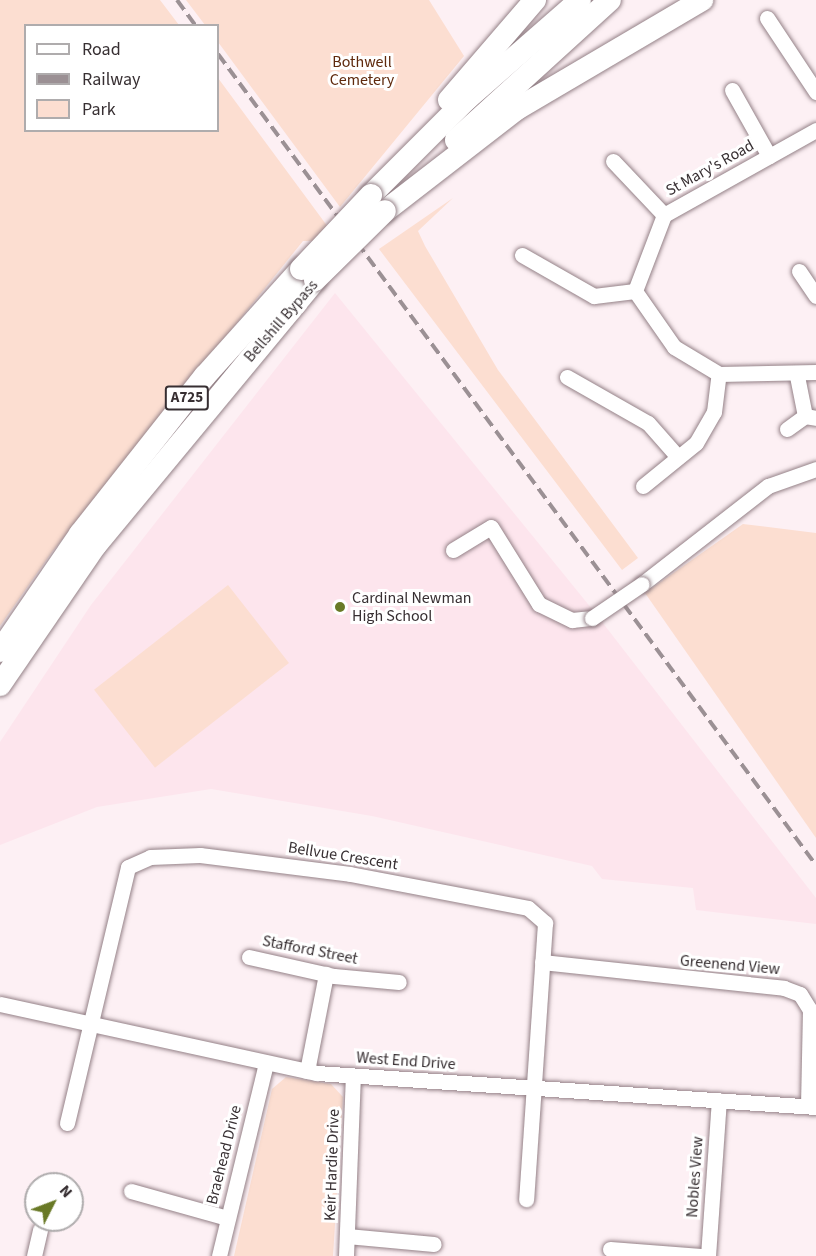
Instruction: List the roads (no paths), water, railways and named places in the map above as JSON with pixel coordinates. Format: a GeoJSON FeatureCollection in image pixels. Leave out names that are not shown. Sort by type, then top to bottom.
{"type":"FeatureCollection","features":[{"type":"Feature","properties":{"kind":"highway"},"geometry":{"type":"LineString","coordinates":[[377,199],[535,0]]}},
{"type":"Feature","properties":{"kind":"highway","name":"Bellshill Bypass"},"geometry":{"type":"LineString","coordinates":[[0,651],[80,534],[205,376],[308,274],[377,199],[580,0]]}},
{"type":"Feature","properties":{"kind":"highway","name":"Bellshill Bypass"},"geometry":{"type":"LineString","coordinates":[[377,199],[496,101],[610,0]]}},
{"type":"Feature","properties":{"kind":"highway"},"geometry":{"type":"LineString","coordinates":[[377,199],[517,109],[702,0]]}},
{"type":"Feature","properties":{"kind":"highway","name":"Bellshill Bypass"},"geometry":{"type":"LineString","coordinates":[[0,685],[96,545],[308,274]]}},
{"type":"Feature","properties":{"kind":"street"},"geometry":{"type":"LineString","coordinates":[[767,18],[816,92]]}},
{"type":"Feature","properties":{"kind":"street"},"geometry":{"type":"LineString","coordinates":[[732,90],[770,156]]}},
{"type":"Feature","properties":{"kind":"street","name":"St Mary's Road"},"geometry":{"type":"LineString","coordinates":[[636,291],[664,215],[816,130]]}},
{"type":"Feature","properties":{"kind":"street"},"geometry":{"type":"LineString","coordinates":[[613,161],[664,215]]}},
{"type":"Feature","properties":{"kind":"street"},"geometry":{"type":"LineString","coordinates":[[522,255],[594,296],[636,291],[674,347],[719,374],[797,376],[816,372]]}},
{"type":"Feature","properties":{"kind":"street"},"geometry":{"type":"LineString","coordinates":[[799,271],[816,296]]}},
{"type":"Feature","properties":{"kind":"street"},"geometry":{"type":"LineString","coordinates":[[643,486],[696,443],[714,412],[719,374]]}},
{"type":"Feature","properties":{"kind":"street"},"geometry":{"type":"LineString","coordinates":[[787,429],[810,417],[797,376]]}},
{"type":"Feature","properties":{"kind":"street"},"geometry":{"type":"LineString","coordinates":[[567,377],[648,423],[678,457]]}},
{"type":"Feature","properties":{"kind":"street"},"geometry":{"type":"LineString","coordinates":[[453,550],[491,527],[539,604],[572,620],[592,618],[642,584],[768,486],[816,469]]}},
{"type":"Feature","properties":{"kind":"street","name":"Bellvue Crescent"},"geometry":{"type":"LineString","coordinates":[[87,1024],[128,867],[150,857],[200,855],[350,874],[528,908],[545,923],[526,1199]]}},
{"type":"Feature","properties":{"kind":"street","name":"Stafford Street"},"geometry":{"type":"LineString","coordinates":[[249,957],[326,974],[399,982]]}},
{"type":"Feature","properties":{"kind":"street","name":"Greenend View"},"geometry":{"type":"LineString","coordinates":[[542,962],[784,988],[800,994],[810,1010],[812,1106]]}},
{"type":"Feature","properties":{"kind":"street"},"geometry":{"type":"LineString","coordinates":[[307,1071],[326,974]]}},
{"type":"Feature","properties":{"kind":"street","name":"West End Drive"},"geometry":{"type":"LineString","coordinates":[[0,1004],[307,1071],[353,1076],[812,1106]]}},
{"type":"Feature","properties":{"kind":"street"},"geometry":{"type":"LineString","coordinates":[[67,1123],[87,1024]]}},
{"type":"Feature","properties":{"kind":"street","name":"Braehead Drive"},"geometry":{"type":"LineString","coordinates":[[219,1256],[266,1063]]}},
{"type":"Feature","properties":{"kind":"street","name":"Keir Hardie Drive"},"geometry":{"type":"LineString","coordinates":[[346,1256],[353,1076]]}},
{"type":"Feature","properties":{"kind":"street","name":"Nobles View"},"geometry":{"type":"LineString","coordinates":[[708,1256],[719,1100]]}},
{"type":"Feature","properties":{"kind":"street"},"geometry":{"type":"LineString","coordinates":[[131,1191],[227,1218]]}},
{"type":"Feature","properties":{"kind":"street"},"geometry":{"type":"LineString","coordinates":[[34,1256],[40,1232]]}},
{"type":"Feature","properties":{"kind":"street"},"geometry":{"type":"LineString","coordinates":[[347,1236],[434,1244]]}},
{"type":"Feature","properties":{"kind":"street"},"geometry":{"type":"LineString","coordinates":[[610,1249],[701,1256]]}},
{"type":"Feature","properties":{"kind":"railway"},"geometry":{"type":"LineString","coordinates":[[177,0],[195,24]]}},
{"type":"Feature","properties":{"kind":"railway"},"geometry":{"type":"LineString","coordinates":[[219,55],[816,865]]}},
{"type":"Feature","properties":{"kind":"place","name":"Cardinal Newman High School"},"geometry":{"type":"Point","coordinates":[340,607]}},
{"type":"Feature","properties":{"kind":"park label","name":"Bothwell Cemetery"},"geometry":{"type":"Point","coordinates":[362,71]}}]}
